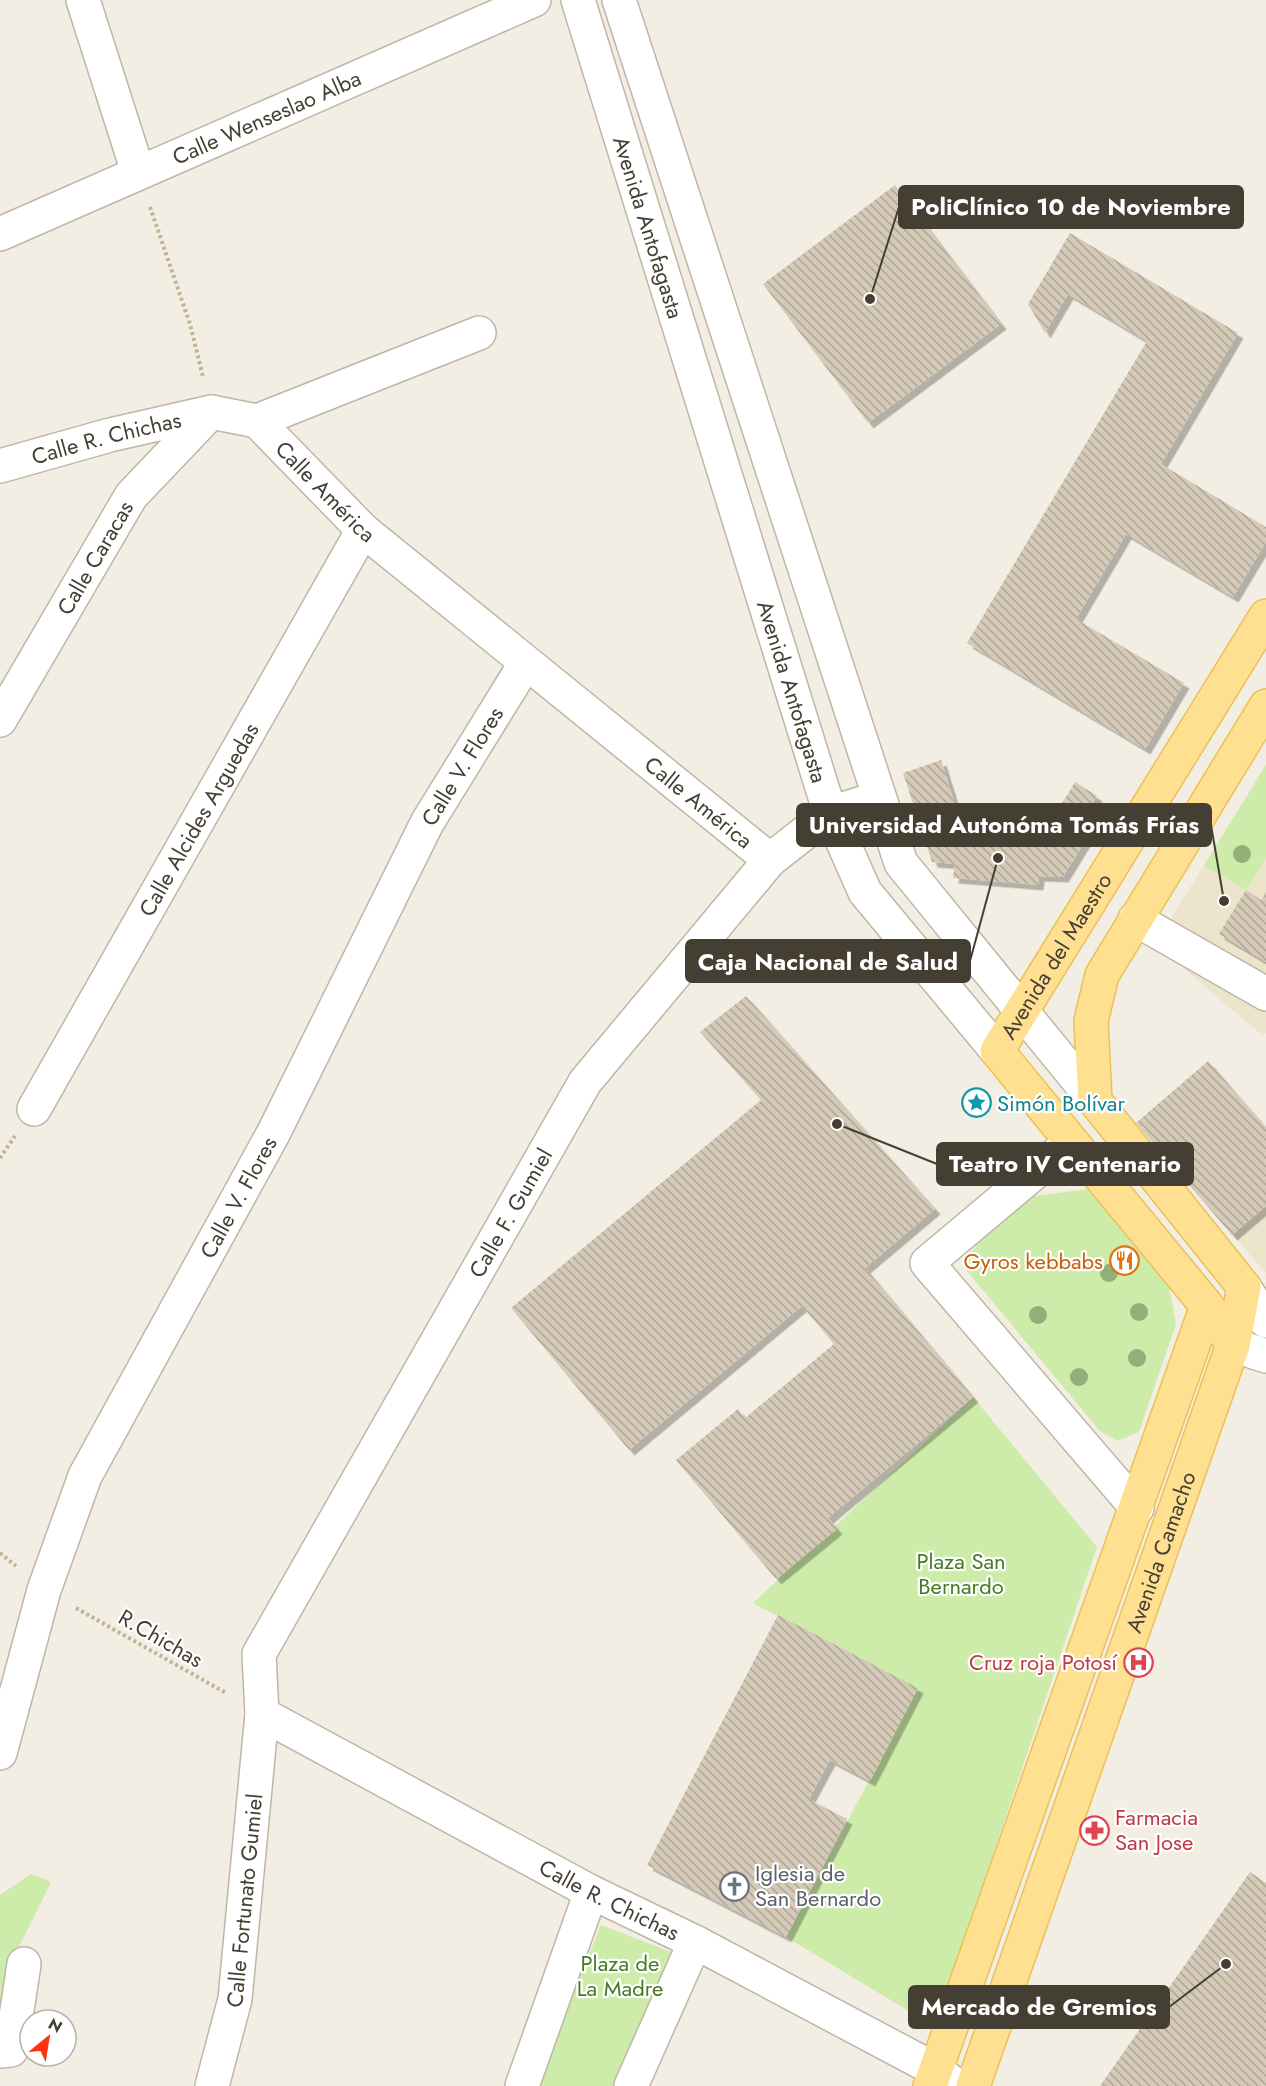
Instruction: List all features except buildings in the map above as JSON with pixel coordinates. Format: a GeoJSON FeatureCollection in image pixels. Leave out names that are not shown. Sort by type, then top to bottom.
{"type":"FeatureCollection","features":[{"type":"Feature","properties":{"kind":"main road","name":"Avenida del Maestro"},"geometry":{"type":"LineString","coordinates":[[997,1051],[1266,616]]}},
{"type":"Feature","properties":{"kind":"main road"},"geometry":{"type":"LineString","coordinates":[[1095,1101],[1091,1021],[1102,975],[1266,706]]}},
{"type":"Feature","properties":{"kind":"main road","name":"Avenida Antofagasta"},"geometry":{"type":"LineString","coordinates":[[997,1051],[1207,1306],[1233,1345]]}},
{"type":"Feature","properties":{"kind":"main road","name":"Avenida Antofagasta"},"geometry":{"type":"LineString","coordinates":[[1095,1101],[1244,1287]]}},
{"type":"Feature","properties":{"kind":"main road","name":"Avenida Camacho"},"geometry":{"type":"LineString","coordinates":[[974,2086],[1233,1345],[1244,1287]]}},
{"type":"Feature","properties":{"kind":"main road","name":"Avenida Camacho"},"geometry":{"type":"LineString","coordinates":[[941,2081],[1207,1306]]}},
{"type":"Feature","properties":{"kind":"street"},"geometry":{"type":"LineString","coordinates":[[83,0],[138,172]]}},
{"type":"Feature","properties":{"kind":"street","name":"Calle Wenseslao Alba"},"geometry":{"type":"LineString","coordinates":[[0,234],[534,0]]}},
{"type":"Feature","properties":{"kind":"street","name":"Avenida Antofagasta"},"geometry":{"type":"LineString","coordinates":[[578,0],[830,813],[865,892],[997,1051]]}},
{"type":"Feature","properties":{"kind":"street","name":"Avenida Antofagasta"},"geometry":{"type":"LineString","coordinates":[[619,0],[901,863],[1095,1101]]}},
{"type":"Feature","properties":{"kind":"street"},"geometry":{"type":"LineString","coordinates":[[257,421],[479,333]]}},
{"type":"Feature","properties":{"kind":"street","name":"Calle América"},"geometry":{"type":"LineString","coordinates":[[211,412],[257,421],[363,530],[525,664],[770,860]]}},
{"type":"Feature","properties":{"kind":"street","name":"Calle R. Chichas"},"geometry":{"type":"LineString","coordinates":[[0,466],[110,435],[211,412]]}},
{"type":"Feature","properties":{"kind":"street","name":"Calle Caracas"},"geometry":{"type":"LineString","coordinates":[[0,720],[131,496],[211,412]]}},
{"type":"Feature","properties":{"kind":"street","name":"Calle Alcides Arguedas"},"geometry":{"type":"LineString","coordinates":[[34,1109],[363,530]]}},
{"type":"Feature","properties":{"kind":"street","name":"Calle V. Flores"},"geometry":{"type":"LineString","coordinates":[[0,1753],[44,1590],[85,1476],[274,1132],[427,823],[525,664]]}},
{"type":"Feature","properties":{"kind":"street","name":"Calle F. Gumiel"},"geometry":{"type":"LineString","coordinates":[[262,1714],[259,1654],[585,1082],[770,860],[830,813],[879,798]]}},
{"type":"Feature","properties":{"kind":"street"},"geometry":{"type":"LineString","coordinates":[[1135,919],[1266,994]]}},
{"type":"Feature","properties":{"kind":"street"},"geometry":{"type":"LineString","coordinates":[[1071,1142],[927,1263],[1137,1508]]}},
{"type":"Feature","properties":{"kind":"street","name":"Avenida Antofagasta"},"geometry":{"type":"LineString","coordinates":[[1244,1287],[1266,1321]]}},
{"type":"Feature","properties":{"kind":"street"},"geometry":{"type":"LineString","coordinates":[[1233,1345],[1266,1356]]}},
{"type":"Feature","properties":{"kind":"street","name":"Calle R. Chichas"},"geometry":{"type":"LineString","coordinates":[[262,1714],[591,1892],[695,1942],[941,2081]]}},
{"type":"Feature","properties":{"kind":"street","name":"Calle Fortunato Gumiel"},"geometry":{"type":"LineString","coordinates":[[212,2086],[235,1999],[262,1714]]}},
{"type":"Feature","properties":{"kind":"street"},"geometry":{"type":"LineString","coordinates":[[522,2086],[591,1892]]}},
{"type":"Feature","properties":{"kind":"street"},"geometry":{"type":"LineString","coordinates":[[631,2086],[695,1942]]}},
{"type":"Feature","properties":{"kind":"street"},"geometry":{"type":"LineString","coordinates":[[0,2051],[11,2050],[24,1964]]}},
{"type":"Feature","properties":{"kind":"path"},"geometry":{"type":"LineString","coordinates":[[138,172],[190,324],[211,412]]}},
{"type":"Feature","properties":{"kind":"path","name":"R.Chichas"},"geometry":{"type":"LineString","coordinates":[[44,1590],[262,1714]]}},
{"type":"Feature","properties":{"kind":"shaded area"},"geometry":{"type":"Polygon","coordinates":[[[1266,765],[1266,1033],[1263,1036],[1155,944],[1266,765]]]}},
{"type":"Feature","properties":{"kind":"shaded area"},"geometry":{"type":"Polygon","coordinates":[[[1266,1206],[1266,1273],[1232,1235],[1266,1206]]]}},
{"type":"Feature","properties":{"kind":"green space"},"geometry":{"type":"Polygon","coordinates":[[[1266,765],[1266,858],[1246,890],[1204,866],[1266,765]]]}},
{"type":"Feature","properties":{"kind":"green space"},"geometry":{"type":"Polygon","coordinates":[[[1088,1189],[1169,1288],[1176,1324],[1139,1432],[1117,1441],[1099,1430],[963,1266],[990,1224],[1028,1197],[1088,1189]]]}},
{"type":"Feature","properties":{"kind":"green space","name":"Plaza San Bernardo"},"geometry":{"type":"Polygon","coordinates":[[[973,1397],[1097,1547],[941,2008],[922,2019],[786,1937],[918,1688],[753,1603],[973,1397]]]}},
{"type":"Feature","properties":{"kind":"green space"},"geometry":{"type":"Polygon","coordinates":[[[31,1874],[51,1882],[11,1963],[0,2009],[0,1895],[31,1874]]]}},
{"type":"Feature","properties":{"kind":"green space","name":"Plaza de La Madre"},"geometry":{"type":"Polygon","coordinates":[[[601,1925],[671,1952],[613,2086],[536,2086],[601,1925]]]}},
{"type":"Feature","properties":{"kind":"place","name":"PoliClínico 10 de Noviembre"},"geometry":{"type":"Point","coordinates":[870,299]}},
{"type":"Feature","properties":{"kind":"place","name":"Caja Nacional de Salud"},"geometry":{"type":"Point","coordinates":[998,858]}},
{"type":"Feature","properties":{"kind":"place","name":"Universidad Autonóma Tomás Frías"},"geometry":{"type":"Point","coordinates":[1224,901]}},
{"type":"Feature","properties":{"kind":"place","name":"Simón Bolívar"},"geometry":{"type":"Point","coordinates":[976,1103]}},
{"type":"Feature","properties":{"kind":"place","name":"Teatro IV Centenario"},"geometry":{"type":"Point","coordinates":[837,1124]}},
{"type":"Feature","properties":{"kind":"place","name":"Gyros kebbabs"},"geometry":{"type":"Point","coordinates":[1124,1261]}},
{"type":"Feature","properties":{"kind":"place","name":"Cruz roja Potosí"},"geometry":{"type":"Point","coordinates":[1138,1662]}},
{"type":"Feature","properties":{"kind":"place","name":"Farmacia San Jose"},"geometry":{"type":"Point","coordinates":[1094,1830]}},
{"type":"Feature","properties":{"kind":"place","name":"Iglesia de San Bernardo"},"geometry":{"type":"Point","coordinates":[734,1886]}},
{"type":"Feature","properties":{"kind":"place","name":"Mercado de Gremios"},"geometry":{"type":"Point","coordinates":[1226,1964]}}]}
